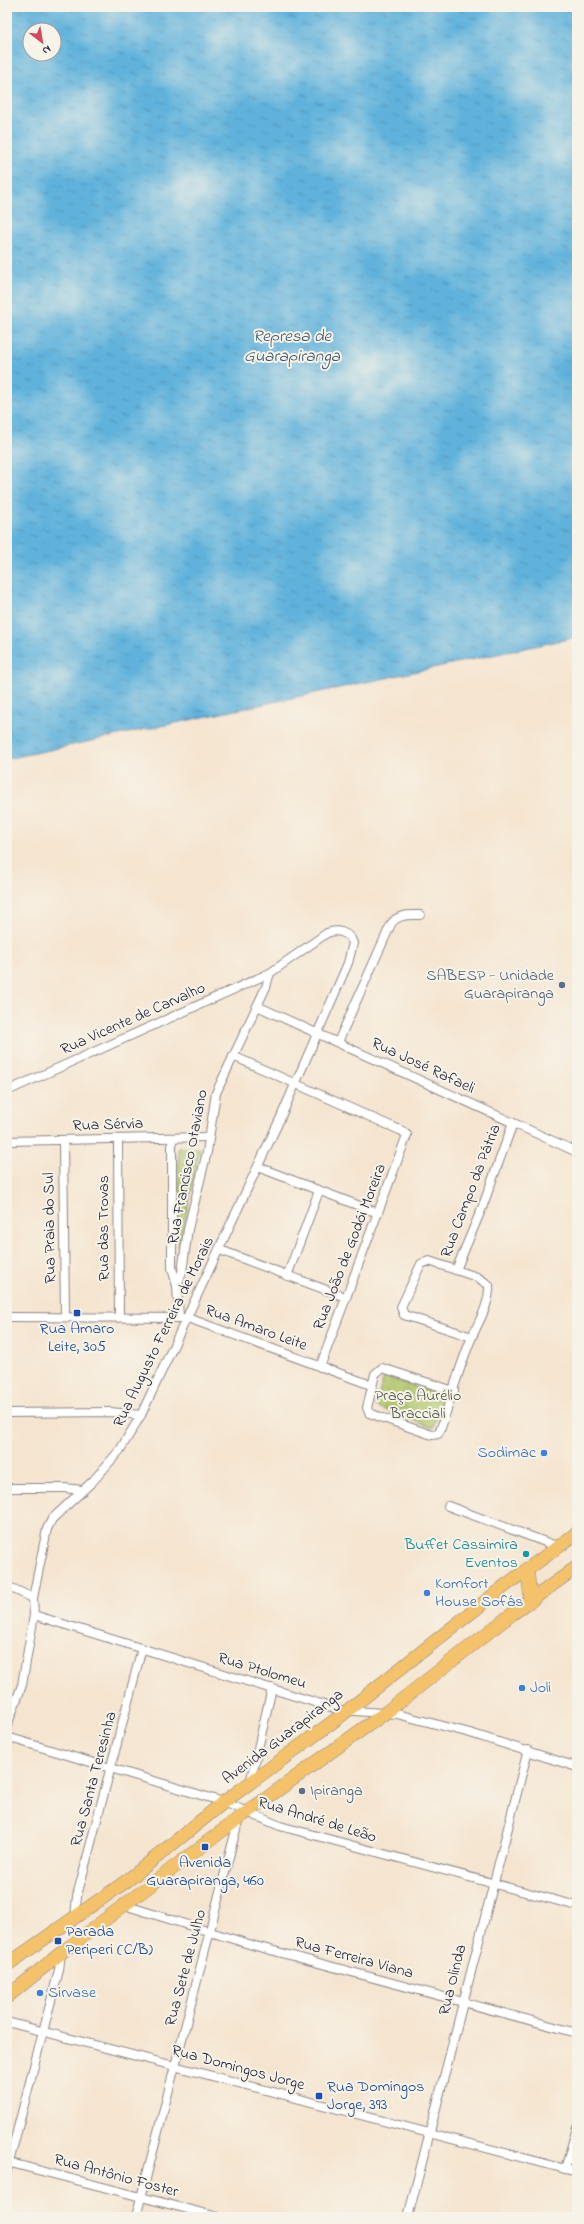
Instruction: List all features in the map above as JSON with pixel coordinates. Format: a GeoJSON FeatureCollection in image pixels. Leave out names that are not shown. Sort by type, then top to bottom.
{"type":"FeatureCollection","features":[{"type":"Feature","properties":{"kind":"main road","name":"Avenida Guarapiranga"},"geometry":{"type":"LineString","coordinates":[[7,1966],[128,1880],[224,1802],[346,1711],[527,1570],[577,1533]]}},
{"type":"Feature","properties":{"kind":"main road"},"geometry":{"type":"LineString","coordinates":[[7,1997],[61,1953],[124,1905],[385,1712],[506,1618],[531,1602],[577,1567]]}},
{"type":"Feature","properties":{"kind":"main road"},"geometry":{"type":"LineString","coordinates":[[527,1570],[531,1602]]}},
{"type":"Feature","properties":{"kind":"street"},"geometry":{"type":"LineString","coordinates":[[338,1042],[391,924],[395,919],[403,915],[420,915]]}},
{"type":"Feature","properties":{"kind":"street","name":"Rua Vicente de Carvalho"},"geometry":{"type":"LineString","coordinates":[[7,1091],[270,973],[320,937],[333,931],[345,934],[352,939]]}},
{"type":"Feature","properties":{"kind":"street","name":"Rua Augusto Ferreira de Morais"},"geometry":{"type":"LineString","coordinates":[[7,1726],[22,1685],[34,1616],[33,1598],[46,1529],[52,1519],[93,1481],[120,1450],[142,1415],[220,1250],[295,1084],[316,1032],[352,952],[352,939]]}},
{"type":"Feature","properties":{"kind":"street","name":"Rua Francisco Otaviano"},"geometry":{"type":"LineString","coordinates":[[178,1318],[177,1286],[182,1272],[188,1229],[209,1137],[216,1093],[266,987],[270,973]]}},
{"type":"Feature","properties":{"kind":"street","name":"Rua José Rafaeli"},"geometry":{"type":"LineString","coordinates":[[257,1006],[577,1152]]}},
{"type":"Feature","properties":{"kind":"street"},"geometry":{"type":"LineString","coordinates":[[234,1056],[295,1084]]}},
{"type":"Feature","properties":{"kind":"street","name":"Rua João de Godói Moreira"},"geometry":{"type":"LineString","coordinates":[[295,1084],[402,1131],[407,1138],[345,1297],[320,1367]]}},
{"type":"Feature","properties":{"kind":"street","name":"Rua Campo da Pátria"},"geometry":{"type":"LineString","coordinates":[[456,1270],[482,1208],[513,1123]]}},
{"type":"Feature","properties":{"kind":"street","name":"Rua Sérvia"},"geometry":{"type":"LineString","coordinates":[[7,1141],[209,1137]]}},
{"type":"Feature","properties":{"kind":"street"},"geometry":{"type":"LineString","coordinates":[[172,1138],[172,1268],[177,1286]]}},
{"type":"Feature","properties":{"kind":"street","name":"Rua Praia do Sul"},"geometry":{"type":"LineString","coordinates":[[63,1140],[65,1316]]}},
{"type":"Feature","properties":{"kind":"street","name":"Rua das Trovas"},"geometry":{"type":"LineString","coordinates":[[118,1140],[119,1317]]}},
{"type":"Feature","properties":{"kind":"street"},"geometry":{"type":"LineString","coordinates":[[258,1167],[378,1213]]}},
{"type":"Feature","properties":{"kind":"street"},"geometry":{"type":"LineString","coordinates":[[287,1276],[319,1191]]}},
{"type":"Feature","properties":{"kind":"street"},"geometry":{"type":"LineString","coordinates":[[220,1250],[345,1297]]}},
{"type":"Feature","properties":{"kind":"street"},"geometry":{"type":"LineString","coordinates":[[454,1391],[386,1368],[377,1371],[371,1385],[366,1404],[369,1413],[428,1434],[438,1434],[454,1391],[472,1337],[482,1318],[489,1285],[477,1277],[430,1261],[421,1264],[401,1307],[404,1315],[472,1337]]}},
{"type":"Feature","properties":{"kind":"street","name":"Rua Amaro Leite"},"geometry":{"type":"LineString","coordinates":[[7,1317],[65,1316],[188,1318],[371,1385]]}},
{"type":"Feature","properties":{"kind":"street"},"geometry":{"type":"LineString","coordinates":[[7,1413],[110,1412],[142,1415]]}},
{"type":"Feature","properties":{"kind":"street"},"geometry":{"type":"LineString","coordinates":[[7,1488],[64,1488],[82,1490]]}},
{"type":"Feature","properties":{"kind":"street"},"geometry":{"type":"LineString","coordinates":[[448,1506],[559,1547]]}},
{"type":"Feature","properties":{"kind":"street"},"geometry":{"type":"LineString","coordinates":[[7,1586],[33,1598]]}},
{"type":"Feature","properties":{"kind":"street","name":"Rua Ptolomeu"},"geometry":{"type":"LineString","coordinates":[[34,1616],[346,1711],[385,1712],[470,1733],[528,1750],[577,1767]]}},
{"type":"Feature","properties":{"kind":"street","name":"Rua Santa Teresinha"},"geometry":{"type":"LineString","coordinates":[[75,1918],[77,1896],[142,1648]]}},
{"type":"Feature","properties":{"kind":"street"},"geometry":{"type":"LineString","coordinates":[[250,1783],[272,1688]]}},
{"type":"Feature","properties":{"kind":"street","name":"Rua André de Leão"},"geometry":{"type":"LineString","coordinates":[[7,1736],[224,1802],[243,1816],[577,1906]]}},
{"type":"Feature","properties":{"kind":"street","name":"Rua Olinda"},"geometry":{"type":"LineString","coordinates":[[408,2217],[492,1884],[528,1750]]}},
{"type":"Feature","properties":{"kind":"street","name":"Rua Sete de Julho"},"geometry":{"type":"LineString","coordinates":[[136,2217],[210,1932],[243,1816]]}},
{"type":"Feature","properties":{"kind":"street","name":"Rua Ferreira Viana"},"geometry":{"type":"LineString","coordinates":[[124,1905],[210,1932],[577,2033]]}},
{"type":"Feature","properties":{"kind":"street"},"geometry":{"type":"LineString","coordinates":[[8,2165],[59,1970],[61,1953]]}},
{"type":"Feature","properties":{"kind":"street","name":"Rua Domingos Jorge"},"geometry":{"type":"LineString","coordinates":[[7,2022],[430,2132],[577,2172]]}},
{"type":"Feature","properties":{"kind":"street"},"geometry":{"type":"LineString","coordinates":[[565,2169],[577,2128]]}},
{"type":"Feature","properties":{"kind":"street","name":"Rua Antônio Foster"},"geometry":{"type":"LineString","coordinates":[[8,2165],[218,2217]]}},
{"type":"Feature","properties":{"kind":"green space"},"geometry":{"type":"Polygon","coordinates":[[[178,1148],[200,1148],[179,1250],[178,1148]]]}},
{"type":"Feature","properties":{"kind":"green space","name":"Praça Aurélio Bracciali"},"geometry":{"type":"Polygon","coordinates":[[[384,1376],[443,1396],[433,1428],[375,1406],[384,1376]]]}},
{"type":"Feature","properties":{"kind":"water","name":"Represa de Guarapiranga"},"geometry":{"type":"Polygon","coordinates":[[[7,7],[577,7],[577,637],[7,759],[7,7]]]}},
{"type":"Feature","properties":{"kind":"place","name":"SABESP - Unidade Guarapiranga"},"geometry":{"type":"Point","coordinates":[562,985]}},
{"type":"Feature","properties":{"kind":"place","name":"Rua Amaro Leite, 305"},"geometry":{"type":"Point","coordinates":[77,1313]}},
{"type":"Feature","properties":{"kind":"place","name":"Sodimac"},"geometry":{"type":"Point","coordinates":[544,1453]}},
{"type":"Feature","properties":{"kind":"place","name":"Buffet Cassimira Eventos"},"geometry":{"type":"Point","coordinates":[526,1554]}},
{"type":"Feature","properties":{"kind":"place","name":"Komfort House Sofás"},"geometry":{"type":"Point","coordinates":[427,1593]}},
{"type":"Feature","properties":{"kind":"place","name":"Joli"},"geometry":{"type":"Point","coordinates":[522,1688]}},
{"type":"Feature","properties":{"kind":"place","name":"Ipiranga"},"geometry":{"type":"Point","coordinates":[302,1791]}},
{"type":"Feature","properties":{"kind":"place","name":"Avenida Guarapiranga, 460"},"geometry":{"type":"Point","coordinates":[205,1847]}},
{"type":"Feature","properties":{"kind":"place","name":"Parada Periperi (C/B)"},"geometry":{"type":"Point","coordinates":[58,1941]}},
{"type":"Feature","properties":{"kind":"place","name":"Sirvase"},"geometry":{"type":"Point","coordinates":[40,1993]}},
{"type":"Feature","properties":{"kind":"place","name":"Rua Domingos Jorge, 393"},"geometry":{"type":"Point","coordinates":[319,2096]}}]}
